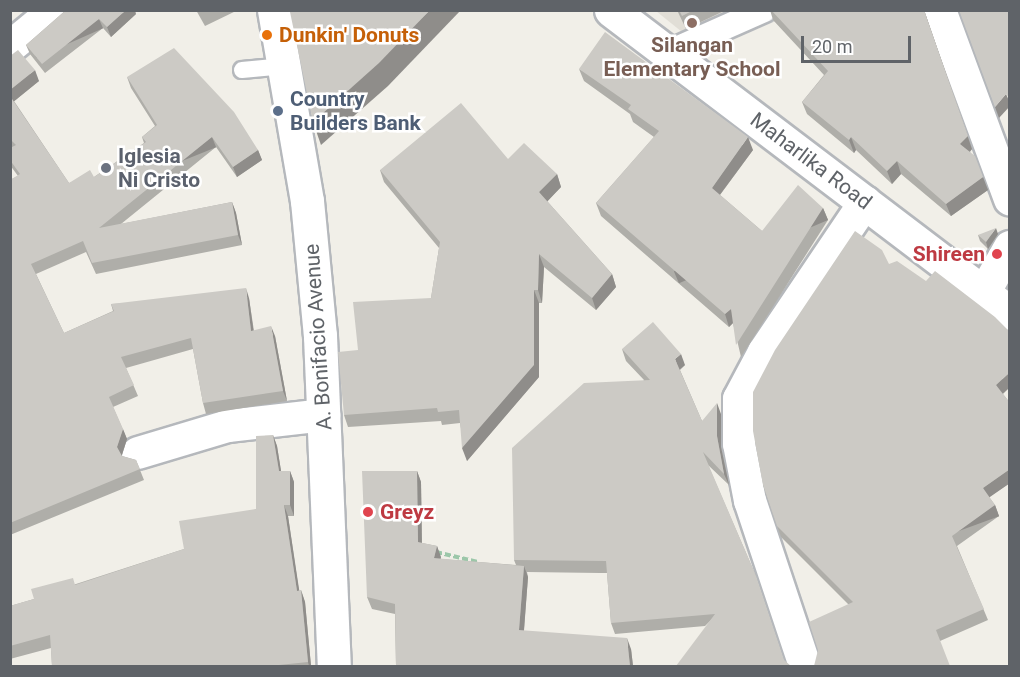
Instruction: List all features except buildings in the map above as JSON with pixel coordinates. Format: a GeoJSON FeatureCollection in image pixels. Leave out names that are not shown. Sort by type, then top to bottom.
{"type":"FeatureCollection","features":[{"type":"Feature","properties":{"kind":"street"},"geometry":{"type":"LineString","coordinates":[[10,47],[55,10]]}},
{"type":"Feature","properties":{"kind":"street","name":"A. Bonifacio Avenue"},"geometry":{"type":"LineString","coordinates":[[274,10],[307,201],[324,415],[334,666]]}},
{"type":"Feature","properties":{"kind":"street","name":"Maharlika Road"},"geometry":{"type":"LineString","coordinates":[[611,10],[1010,313]]}},
{"type":"Feature","properties":{"kind":"street"},"geometry":{"type":"LineString","coordinates":[[667,53],[764,10]]}},
{"type":"Feature","properties":{"kind":"street"},"geometry":{"type":"LineString","coordinates":[[940,10],[1010,199]]}},
{"type":"Feature","properties":{"kind":"street"},"geometry":{"type":"LineString","coordinates":[[805,666],[750,501],[740,444],[739,399],[764,352],[865,202]]}},
{"type":"Feature","properties":{"kind":"street"},"geometry":{"type":"LineString","coordinates":[[984,293],[1010,247]]}},
{"type":"Feature","properties":{"kind":"street"},"geometry":{"type":"LineString","coordinates":[[138,453],[228,426],[324,415]]}},
{"type":"Feature","properties":{"kind":"lane"},"geometry":{"type":"LineString","coordinates":[[242,70],[285,66]]}},
{"type":"Feature","properties":{"kind":"path"},"geometry":{"type":"LineString","coordinates":[[432,551],[488,565]]}},
{"type":"Feature","properties":{"kind":"shaded area","name":"Silangan Elementary School"},"geometry":{"type":"Polygon","coordinates":[[[656,11],[740,11],[687,36],[656,11]]]}},
{"type":"Feature","properties":{"kind":"place","name":"Silangan Elementary School"},"geometry":{"type":"Point","coordinates":[692,23]}},
{"type":"Feature","properties":{"kind":"place","name":"Dunkin' Donuts"},"geometry":{"type":"Point","coordinates":[267,35]}},
{"type":"Feature","properties":{"kind":"place","name":"Country Builders Bank"},"geometry":{"type":"Point","coordinates":[278,111]}},
{"type":"Feature","properties":{"kind":"place","name":"Iglesia Ni Cristo"},"geometry":{"type":"Point","coordinates":[106,168]}},
{"type":"Feature","properties":{"kind":"place","name":"Shireen"},"geometry":{"type":"Point","coordinates":[997,254]}},
{"type":"Feature","properties":{"kind":"place","name":"Greyz"},"geometry":{"type":"Point","coordinates":[368,512]}}]}
